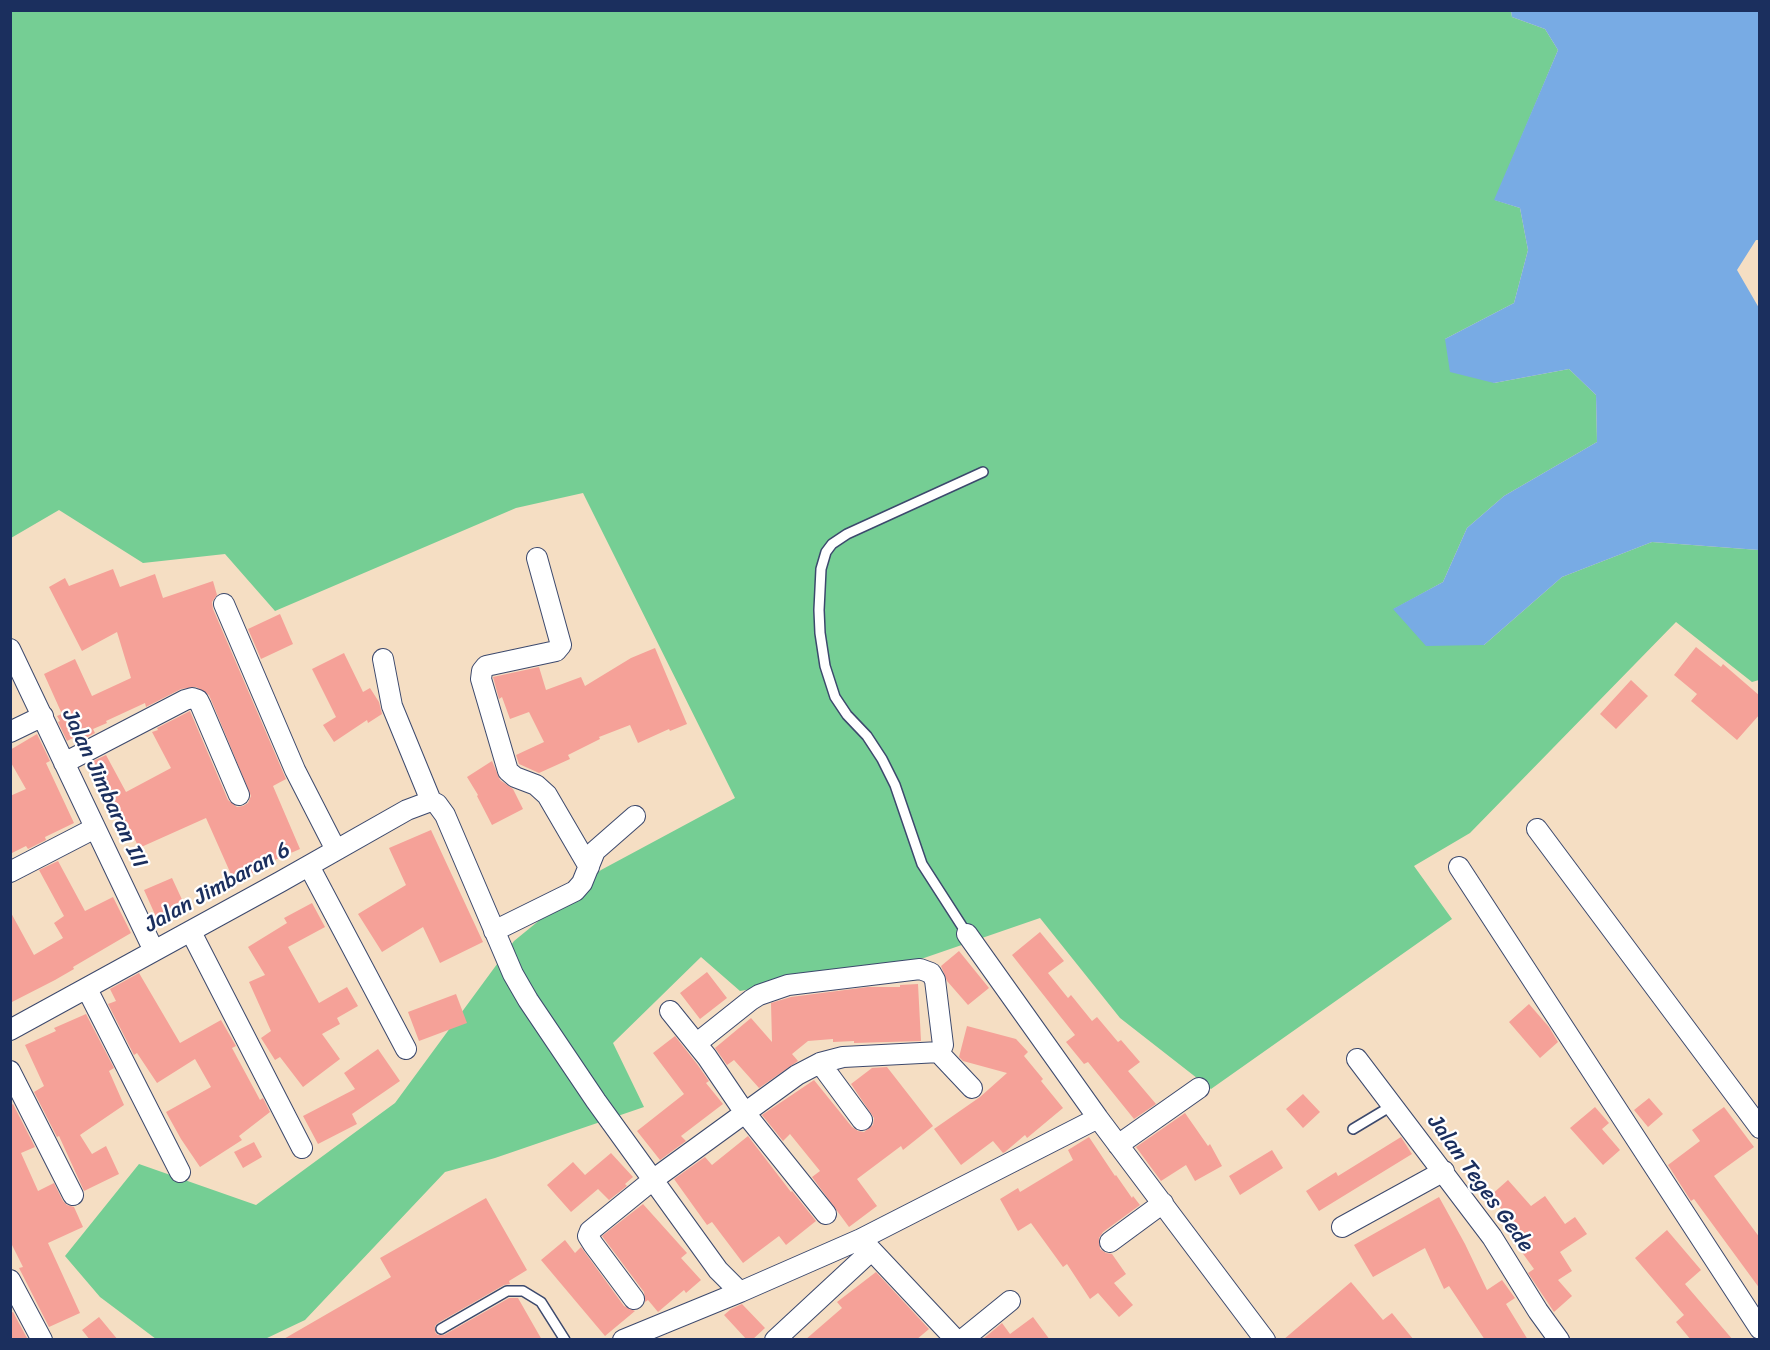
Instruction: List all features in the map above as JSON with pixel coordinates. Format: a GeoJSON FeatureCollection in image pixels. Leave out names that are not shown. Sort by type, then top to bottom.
{"type":"FeatureCollection","features":[{"type":"Feature","properties":{"kind":"street"},"geometry":{"type":"LineString","coordinates":[[537,558],[561,645],[556,651],[486,666],[482,671],[481,679],[508,771],[512,776],[539,787],[547,795],[589,867]]}},
{"type":"Feature","properties":{"kind":"street"},"geometry":{"type":"LineString","coordinates":[[224,604],[295,770],[336,850]]}},
{"type":"Feature","properties":{"kind":"street","name":"Jalan Jimbaran III"},"geometry":{"type":"LineString","coordinates":[[10,649],[154,951]]}},
{"type":"Feature","properties":{"kind":"street"},"geometry":{"type":"LineString","coordinates":[[383,659],[392,706],[513,974],[533,1009],[597,1101],[718,1270],[740,1292]]}},
{"type":"Feature","properties":{"kind":"street"},"geometry":{"type":"LineString","coordinates":[[64,763],[192,698],[198,700],[201,705],[239,795]]}},
{"type":"Feature","properties":{"kind":"street"},"geometry":{"type":"LineString","coordinates":[[10,732],[43,716]]}},
{"type":"Feature","properties":{"kind":"street","name":"Jalan Jimbaran 6"},"geometry":{"type":"LineString","coordinates":[[10,1030],[192,932],[407,810],[438,808]]}},
{"type":"Feature","properties":{"kind":"street"},"geometry":{"type":"LineString","coordinates":[[494,931],[568,896],[579,887],[592,855],[635,816]]}},
{"type":"Feature","properties":{"kind":"street"},"geometry":{"type":"LineString","coordinates":[[10,872],[95,828]]}},
{"type":"Feature","properties":{"kind":"street"},"geometry":{"type":"LineString","coordinates":[[1536,829],[1760,1128]]}},
{"type":"Feature","properties":{"kind":"street"},"geometry":{"type":"LineString","coordinates":[[309,866],[406,1049]]}},
{"type":"Feature","properties":{"kind":"street"},"geometry":{"type":"LineString","coordinates":[[1459,867],[1760,1329]]}},
{"type":"Feature","properties":{"kind":"street"},"geometry":{"type":"LineString","coordinates":[[192,932],[302,1148]]}},
{"type":"Feature","properties":{"kind":"street"},"geometry":{"type":"LineString","coordinates":[[967,934],[1098,1118],[1265,1340]]}},
{"type":"Feature","properties":{"kind":"street"},"geometry":{"type":"LineString","coordinates":[[697,1043],[751,1000],[768,992],[800,983],[920,969],[931,973],[935,980],[943,1045],[939,1053]]}},
{"type":"Feature","properties":{"kind":"street"},"geometry":{"type":"LineString","coordinates":[[87,989],[180,1172]]}},
{"type":"Feature","properties":{"kind":"street"},"geometry":{"type":"LineString","coordinates":[[670,1011],[697,1043],[745,1113],[826,1214]]}},
{"type":"Feature","properties":{"kind":"street"},"geometry":{"type":"LineString","coordinates":[[634,1299],[588,1236],[590,1231],[654,1179],[777,1087],[820,1063],[843,1057],[939,1053],[972,1088]]}},
{"type":"Feature","properties":{"kind":"street","name":"Jalan Teges Gede"},"geometry":{"type":"LineString","coordinates":[[1357,1059],[1492,1237],[1559,1340]]}},
{"type":"Feature","properties":{"kind":"street"},"geometry":{"type":"LineString","coordinates":[[820,1063],[862,1120]]}},
{"type":"Feature","properties":{"kind":"street"},"geometry":{"type":"LineString","coordinates":[[10,1071],[73,1195]]}},
{"type":"Feature","properties":{"kind":"street"},"geometry":{"type":"LineString","coordinates":[[1118,1145],[1199,1088]]}},
{"type":"Feature","properties":{"kind":"street"},"geometry":{"type":"LineString","coordinates":[[623,1340],[740,1292],[866,1245],[1098,1118]]}},
{"type":"Feature","properties":{"kind":"street"},"geometry":{"type":"LineString","coordinates":[[1342,1227],[1443,1171]]}},
{"type":"Feature","properties":{"kind":"street"},"geometry":{"type":"LineString","coordinates":[[1110,1242],[1163,1203]]}},
{"type":"Feature","properties":{"kind":"street"},"geometry":{"type":"LineString","coordinates":[[866,1245],[952,1338],[1010,1301]]}},
{"type":"Feature","properties":{"kind":"street"},"geometry":{"type":"LineString","coordinates":[[775,1340],[866,1245]]}},
{"type":"Feature","properties":{"kind":"street"},"geometry":{"type":"LineString","coordinates":[[10,1280],[42,1340]]}},
{"type":"Feature","properties":{"kind":"lane"},"geometry":{"type":"LineString","coordinates":[[967,934],[922,864],[894,785],[879,754],[835,697],[825,666],[819,610],[821,569],[826,552],[832,544],[847,534],[983,472]]}},
{"type":"Feature","properties":{"kind":"lane"},"geometry":{"type":"LineString","coordinates":[[1353,1129],[1393,1104]]}},
{"type":"Feature","properties":{"kind":"lane"},"geometry":{"type":"LineString","coordinates":[[441,1329],[507,1291],[523,1291],[541,1302],[565,1340]]}},
{"type":"Feature","properties":{"kind":"green space"},"geometry":{"type":"Polygon","coordinates":[[[11,11],[1511,11],[1512,17],[1545,29],[1558,50],[1495,200],[1520,208],[1528,250],[1514,303],[1445,339],[1494,383],[1569,369],[1596,395],[1597,442],[1504,496],[1467,528],[1443,582],[1394,609],[1484,645],[1562,577],[1652,542],[1759,550],[1759,680],[1752,682],[1676,622],[1470,833],[1414,866],[1452,919],[1211,1089],[1120,1018],[1040,918],[924,958],[740,991],[701,957],[613,1043],[644,1107],[495,1158],[445,1172],[305,1320],[265,1339],[156,1339],[100,1297],[65,1256],[139,1164],[256,1205],[395,1103],[514,941],[601,870],[735,798],[583,493],[516,508],[275,611],[225,554],[143,563],[59,510],[11,538],[11,11]]]}},
{"type":"Feature","properties":{"kind":"water"},"geometry":{"type":"Polygon","coordinates":[[[1511,11],[1759,11],[1759,240],[1756,240],[1737,270],[1759,308],[1759,550],[1652,542],[1562,577],[1484,645],[1426,646],[1393,609],[1443,582],[1467,528],[1504,496],[1597,442],[1596,395],[1569,369],[1494,383],[1450,372],[1445,339],[1514,303],[1528,250],[1520,208],[1494,200],[1558,50],[1545,29],[1512,17],[1511,11]]]}},
{"type":"Feature","properties":{"kind":"building"},"geometry":{"type":"Polygon","coordinates":[[[113,569],[120,587],[155,574],[163,598],[213,581],[217,595],[212,602],[213,609],[286,779],[273,786],[300,849],[254,869],[255,872],[234,881],[206,818],[139,848],[128,825],[123,828],[87,764],[106,755],[126,792],[171,768],[152,732],[190,711],[228,800],[237,807],[243,806],[248,803],[251,796],[209,695],[196,687],[181,689],[146,707],[145,703],[106,721],[107,723],[93,729],[95,733],[76,743],[73,738],[67,741],[58,722],[60,721],[57,716],[62,714],[44,674],[75,659],[92,696],[131,678],[117,632],[82,651],[49,587],[65,578],[69,586],[113,569]]]}},
{"type":"Feature","properties":{"kind":"building"},"geometry":{"type":"Polygon","coordinates":[[[280,614],[293,644],[261,659],[248,629],[280,614]]]}},
{"type":"Feature","properties":{"kind":"building"},"geometry":{"type":"Polygon","coordinates":[[[1696,647],[1721,667],[1723,664],[1760,696],[1760,714],[1737,740],[1691,701],[1697,694],[1674,675],[1696,647]]]}},
{"type":"Feature","properties":{"kind":"building"},"geometry":{"type":"Polygon","coordinates":[[[655,648],[687,724],[670,731],[669,729],[638,743],[630,725],[599,737],[600,739],[568,755],[570,759],[539,773],[519,764],[516,755],[544,742],[529,712],[510,719],[502,697],[499,699],[493,677],[539,667],[546,690],[581,677],[585,686],[631,658],[655,648]]]}},
{"type":"Feature","properties":{"kind":"building"},"geometry":{"type":"Polygon","coordinates":[[[344,653],[363,692],[370,688],[379,702],[382,714],[368,723],[367,720],[334,742],[323,725],[336,717],[312,669],[344,653]]]}},
{"type":"Feature","properties":{"kind":"building"},"geometry":{"type":"Polygon","coordinates":[[[1631,680],[1648,696],[1616,729],[1600,714],[1631,680]]]}},
{"type":"Feature","properties":{"kind":"building"},"geometry":{"type":"Polygon","coordinates":[[[37,734],[50,761],[46,763],[74,823],[45,837],[46,840],[28,849],[26,846],[10,854],[10,796],[26,789],[10,761],[10,750],[37,734]]]}},
{"type":"Feature","properties":{"kind":"building"},"geometry":{"type":"Polygon","coordinates":[[[492,761],[500,780],[513,789],[523,809],[492,825],[467,777],[492,761]]]}},
{"type":"Feature","properties":{"kind":"building"},"geometry":{"type":"Polygon","coordinates":[[[431,830],[483,942],[440,963],[423,927],[382,952],[358,914],[406,885],[389,848],[431,830]]]}},
{"type":"Feature","properties":{"kind":"building"},"geometry":{"type":"Polygon","coordinates":[[[58,861],[85,911],[113,897],[131,933],[55,980],[10,1003],[10,911],[34,955],[63,938],[54,923],[64,916],[39,870],[58,861]]]}},
{"type":"Feature","properties":{"kind":"building"},"geometry":{"type":"Polygon","coordinates":[[[172,878],[185,906],[157,919],[144,890],[172,878]]]}},
{"type":"Feature","properties":{"kind":"building"},"geometry":{"type":"Polygon","coordinates":[[[312,903],[325,927],[288,947],[319,1003],[347,987],[358,1006],[337,1018],[340,1024],[322,1034],[340,1059],[303,1087],[280,1057],[275,1060],[261,1038],[271,1031],[249,982],[265,975],[248,947],[287,923],[284,918],[312,903]]]}},
{"type":"Feature","properties":{"kind":"building"},"geometry":{"type":"Polygon","coordinates":[[[1040,932],[1064,961],[1048,973],[1068,998],[1071,995],[1092,1021],[1097,1017],[1118,1042],[1121,1040],[1140,1062],[1128,1071],[1156,1104],[1134,1119],[1088,1062],[1084,1064],[1066,1042],[1075,1035],[1012,955],[1040,932]]]}},
{"type":"Feature","properties":{"kind":"building"},"geometry":{"type":"Polygon","coordinates":[[[959,951],[989,988],[968,1005],[947,981],[941,966],[959,951]]]}},
{"type":"Feature","properties":{"kind":"building"},"geometry":{"type":"Polygon","coordinates":[[[707,972],[727,998],[700,1019],[680,993],[707,972]]]}},
{"type":"Feature","properties":{"kind":"building"},"geometry":{"type":"Polygon","coordinates":[[[139,973],[180,1043],[221,1020],[236,1046],[232,1048],[260,1100],[263,1098],[270,1112],[239,1136],[242,1140],[200,1167],[166,1112],[211,1087],[195,1059],[157,1083],[137,1053],[134,1055],[108,1004],[116,1001],[110,989],[139,973]]]}},
{"type":"Feature","properties":{"kind":"building"},"geometry":{"type":"Polygon","coordinates":[[[918,984],[921,1041],[854,1043],[854,1041],[833,1042],[833,1039],[808,1041],[792,1054],[798,1061],[759,1088],[734,1060],[727,1065],[715,1048],[751,1018],[772,1042],[771,1003],[791,997],[868,987],[900,987],[900,985],[918,984]]]}},
{"type":"Feature","properties":{"kind":"building"},"geometry":{"type":"Polygon","coordinates":[[[456,994],[467,1023],[419,1041],[408,1012],[456,994]]]}},
{"type":"Feature","properties":{"kind":"building"},"geometry":{"type":"Polygon","coordinates":[[[1529,1004],[1549,1027],[1558,1042],[1540,1058],[1509,1022],[1529,1004]]]}},
{"type":"Feature","properties":{"kind":"building"},"geometry":{"type":"Polygon","coordinates":[[[86,1014],[114,1068],[109,1071],[124,1105],[80,1135],[92,1154],[106,1146],[119,1174],[84,1191],[59,1136],[57,1137],[34,1092],[44,1086],[25,1045],[56,1031],[54,1028],[86,1014]]]}},
{"type":"Feature","properties":{"kind":"building"},"geometry":{"type":"Polygon","coordinates":[[[967,1026],[1016,1039],[1028,1052],[1024,1056],[1043,1079],[1041,1081],[1063,1108],[1027,1138],[1025,1135],[1005,1152],[1003,1153],[993,1141],[961,1165],[934,1129],[980,1097],[1007,1073],[963,1061],[959,1057],[967,1026]]]}},
{"type":"Feature","properties":{"kind":"building"},"geometry":{"type":"Polygon","coordinates":[[[675,1036],[709,1081],[706,1083],[723,1104],[681,1136],[686,1141],[660,1160],[637,1131],[684,1094],[653,1053],[675,1036]]]}},
{"type":"Feature","properties":{"kind":"building"},"geometry":{"type":"Polygon","coordinates":[[[378,1049],[400,1081],[352,1114],[357,1124],[318,1144],[303,1116],[355,1089],[344,1073],[378,1049]]]}},
{"type":"Feature","properties":{"kind":"building"},"geometry":{"type":"Polygon","coordinates":[[[887,1067],[933,1126],[903,1150],[901,1146],[857,1179],[877,1206],[849,1227],[812,1177],[820,1171],[790,1134],[783,1141],[762,1115],[814,1080],[852,1127],[864,1132],[873,1125],[874,1118],[851,1084],[872,1068],[887,1067]]]}},
{"type":"Feature","properties":{"kind":"building"},"geometry":{"type":"Polygon","coordinates":[[[1303,1094],[1320,1112],[1303,1128],[1286,1109],[1303,1094]]]}},
{"type":"Feature","properties":{"kind":"building"},"geometry":{"type":"Polygon","coordinates":[[[1649,1098],[1663,1114],[1648,1127],[1634,1110],[1649,1098]]]}},
{"type":"Feature","properties":{"kind":"building"},"geometry":{"type":"Polygon","coordinates":[[[13,1104],[35,1147],[21,1153],[38,1191],[54,1183],[63,1201],[74,1207],[83,1227],[48,1243],[80,1313],[49,1327],[19,1268],[23,1267],[10,1241],[10,1106],[13,1104]]]}},
{"type":"Feature","properties":{"kind":"building"},"geometry":{"type":"Polygon","coordinates":[[[1595,1107],[1609,1123],[1602,1129],[1620,1150],[1603,1165],[1570,1128],[1595,1107]]]}},
{"type":"Feature","properties":{"kind":"building"},"geometry":{"type":"Polygon","coordinates":[[[1724,1107],[1754,1147],[1714,1176],[1760,1238],[1760,1289],[1694,1199],[1691,1201],[1668,1165],[1700,1141],[1692,1130],[1724,1107]]]}},
{"type":"Feature","properties":{"kind":"building"},"geometry":{"type":"Polygon","coordinates":[[[1185,1113],[1208,1146],[1210,1144],[1222,1166],[1195,1181],[1186,1165],[1161,1181],[1136,1147],[1185,1113]]]}},
{"type":"Feature","properties":{"kind":"building"},"geometry":{"type":"Polygon","coordinates":[[[748,1136],[816,1221],[786,1245],[779,1236],[743,1263],[712,1222],[707,1225],[674,1179],[705,1157],[712,1165],[748,1136]]]}},
{"type":"Feature","properties":{"kind":"building"},"geometry":{"type":"Polygon","coordinates":[[[1089,1137],[1115,1176],[1140,1205],[1103,1232],[1099,1238],[1100,1249],[1112,1254],[1126,1274],[1114,1283],[1133,1305],[1119,1317],[1098,1293],[1090,1299],[1067,1264],[1063,1267],[1031,1223],[1018,1231],[1000,1199],[1018,1188],[1020,1192],[1073,1160],[1068,1150],[1089,1137]]]}},
{"type":"Feature","properties":{"kind":"building"},"geometry":{"type":"Polygon","coordinates":[[[1401,1137],[1412,1154],[1319,1211],[1306,1191],[1336,1172],[1338,1176],[1401,1137]]]}},
{"type":"Feature","properties":{"kind":"building"},"geometry":{"type":"Polygon","coordinates":[[[254,1142],[262,1157],[243,1168],[234,1152],[254,1142]]]}},
{"type":"Feature","properties":{"kind":"building"},"geometry":{"type":"Polygon","coordinates":[[[1272,1150],[1283,1168],[1240,1195],[1229,1176],[1272,1150]]]}},
{"type":"Feature","properties":{"kind":"building"},"geometry":{"type":"Polygon","coordinates":[[[611,1153],[633,1177],[625,1184],[627,1186],[609,1200],[598,1189],[571,1212],[547,1185],[573,1162],[585,1175],[611,1153]]]}},
{"type":"Feature","properties":{"kind":"building"},"geometry":{"type":"Polygon","coordinates":[[[1508,1180],[1531,1206],[1545,1196],[1565,1224],[1575,1217],[1587,1234],[1560,1252],[1572,1271],[1558,1280],[1572,1296],[1554,1312],[1528,1273],[1534,1269],[1503,1226],[1511,1220],[1490,1196],[1508,1180]]]}},
{"type":"Feature","properties":{"kind":"building"},"geometry":{"type":"Polygon","coordinates":[[[1439,1197],[1487,1290],[1502,1280],[1515,1298],[1506,1304],[1528,1340],[1485,1340],[1449,1286],[1444,1289],[1425,1248],[1373,1277],[1354,1245],[1439,1197]]]}},
{"type":"Feature","properties":{"kind":"building"},"geometry":{"type":"Polygon","coordinates":[[[486,1198],[527,1270],[509,1281],[510,1284],[504,1285],[438,1323],[435,1326],[435,1332],[438,1335],[444,1335],[509,1298],[518,1298],[542,1340],[282,1340],[391,1277],[380,1258],[486,1198]]]}},
{"type":"Feature","properties":{"kind":"building"},"geometry":{"type":"Polygon","coordinates":[[[643,1204],[687,1253],[681,1258],[701,1280],[686,1293],[684,1290],[658,1312],[648,1300],[645,1302],[644,1292],[602,1236],[643,1204]]]}},
{"type":"Feature","properties":{"kind":"building"},"geometry":{"type":"Polygon","coordinates":[[[1667,1230],[1701,1270],[1685,1284],[1733,1340],[1691,1340],[1676,1322],[1684,1315],[1635,1258],[1667,1230]]]}},
{"type":"Feature","properties":{"kind":"building"},"geometry":{"type":"Polygon","coordinates":[[[565,1240],[575,1253],[581,1247],[624,1306],[635,1311],[605,1336],[541,1260],[565,1240]]]}},
{"type":"Feature","properties":{"kind":"building"},"geometry":{"type":"Polygon","coordinates":[[[876,1272],[929,1329],[916,1340],[805,1340],[842,1308],[837,1302],[876,1272]]]}},
{"type":"Feature","properties":{"kind":"building"},"geometry":{"type":"Polygon","coordinates":[[[1351,1282],[1383,1320],[1392,1313],[1414,1340],[1283,1340],[1351,1282]]]}},
{"type":"Feature","properties":{"kind":"building"},"geometry":{"type":"Polygon","coordinates":[[[742,1304],[765,1328],[752,1340],[747,1340],[724,1315],[742,1304]]]}},
{"type":"Feature","properties":{"kind":"building"},"geometry":{"type":"Polygon","coordinates":[[[13,1312],[27,1338],[23,1340],[10,1340],[10,1313],[13,1312]]]}},
{"type":"Feature","properties":{"kind":"building"},"geometry":{"type":"Polygon","coordinates":[[[99,1317],[118,1340],[90,1340],[82,1330],[99,1317]]]}},
{"type":"Feature","properties":{"kind":"building"},"geometry":{"type":"Polygon","coordinates":[[[1033,1317],[1050,1340],[982,1340],[1002,1323],[1010,1334],[1033,1317]]]}}]}
